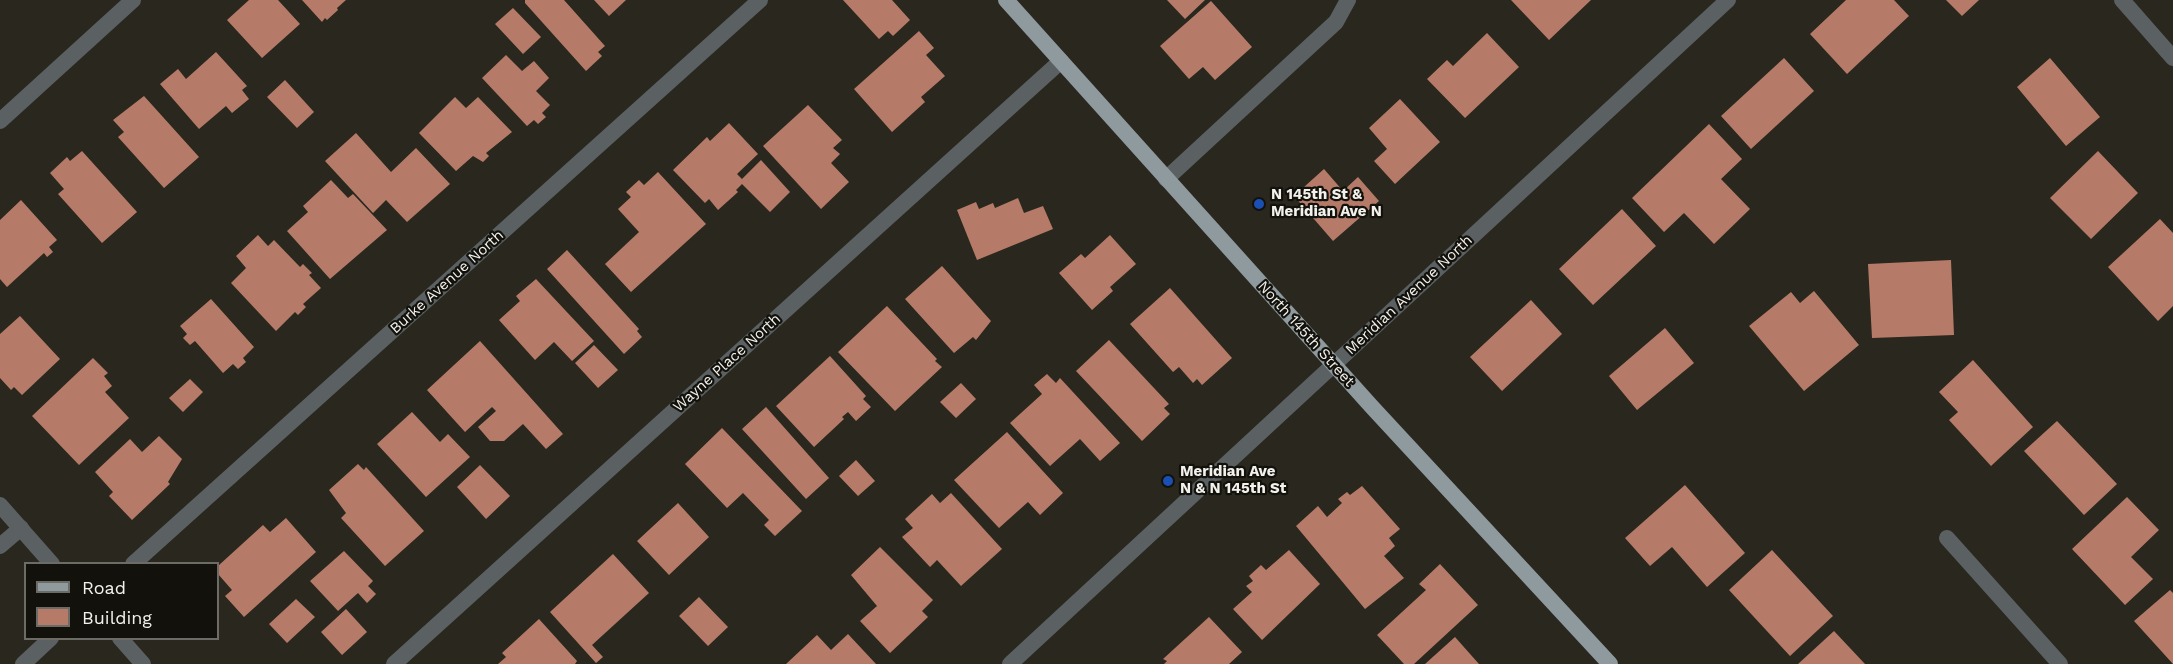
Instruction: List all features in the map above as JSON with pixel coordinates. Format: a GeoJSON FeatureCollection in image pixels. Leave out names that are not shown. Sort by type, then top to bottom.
{"type":"FeatureCollection","features":[{"type":"Feature","properties":{"kind":"main road","name":"North 145th Street"},"geometry":{"type":"LineString","coordinates":[[1006,0],[1334,365],[1610,664]]}},
{"type":"Feature","properties":{"kind":"street"},"geometry":{"type":"LineString","coordinates":[[0,120],[133,0]]}},
{"type":"Feature","properties":{"kind":"street","name":"Burke Avenue North"},"geometry":{"type":"LineString","coordinates":[[135,562],[760,0]]}},
{"type":"Feature","properties":{"kind":"street"},"geometry":{"type":"LineString","coordinates":[[1166,179],[1336,22],[1348,0]]}},
{"type":"Feature","properties":{"kind":"street","name":"Meridian Avenue North"},"geometry":{"type":"LineString","coordinates":[[1011,664],[1728,0]]}},
{"type":"Feature","properties":{"kind":"street"},"geometry":{"type":"LineString","coordinates":[[2122,0],[2173,58]]}},
{"type":"Feature","properties":{"kind":"street","name":"Wayne Place North"},"geometry":{"type":"LineString","coordinates":[[394,664],[1061,61]]}},
{"type":"Feature","properties":{"kind":"street"},"geometry":{"type":"LineString","coordinates":[[0,505],[50,562]]}},
{"type":"Feature","properties":{"kind":"street"},"geometry":{"type":"LineString","coordinates":[[0,546],[21,528]]}},
{"type":"Feature","properties":{"kind":"street"},"geometry":{"type":"LineString","coordinates":[[1947,538],[2060,664]]}},
{"type":"Feature","properties":{"kind":"street"},"geometry":{"type":"LineString","coordinates":[[23,664],[50,640]]}},
{"type":"Feature","properties":{"kind":"street"},"geometry":{"type":"LineString","coordinates":[[121,640],[143,664]]}},
{"type":"Feature","properties":{"kind":"building"},"geometry":{"type":"Polygon","coordinates":[[[249,0],[278,0],[300,24],[262,58],[227,20],[249,0]]]}},
{"type":"Feature","properties":{"kind":"building"},"geometry":{"type":"Polygon","coordinates":[[[302,0],[346,0],[337,8],[338,10],[322,22],[302,0]]]}},
{"type":"Feature","properties":{"kind":"building"},"geometry":{"type":"Polygon","coordinates":[[[525,0],[564,0],[605,46],[598,52],[602,56],[586,71],[525,3],[525,0]]]}},
{"type":"Feature","properties":{"kind":"building"},"geometry":{"type":"Polygon","coordinates":[[[594,0],[626,0],[609,16],[594,0]]]}},
{"type":"Feature","properties":{"kind":"building"},"geometry":{"type":"Polygon","coordinates":[[[843,0],[892,0],[910,20],[893,36],[888,31],[879,39],[843,0]]]}},
{"type":"Feature","properties":{"kind":"building"},"geometry":{"type":"Polygon","coordinates":[[[1167,0],[1205,0],[1185,19],[1167,0]]]}},
{"type":"Feature","properties":{"kind":"building"},"geometry":{"type":"Polygon","coordinates":[[[1511,0],[1591,0],[1549,40],[1511,0]]]}},
{"type":"Feature","properties":{"kind":"building"},"geometry":{"type":"Polygon","coordinates":[[[1846,0],[1894,0],[1909,16],[1847,74],[1810,34],[1846,0]]]}},
{"type":"Feature","properties":{"kind":"building"},"geometry":{"type":"Polygon","coordinates":[[[1946,0],[1979,0],[1962,16],[1946,0]]]}},
{"type":"Feature","properties":{"kind":"building"},"geometry":{"type":"Polygon","coordinates":[[[1211,1],[1252,47],[1215,80],[1203,67],[1189,79],[1160,46],[1211,1]]]}},
{"type":"Feature","properties":{"kind":"building"},"geometry":{"type":"Polygon","coordinates":[[[513,8],[541,37],[523,54],[495,24],[513,8]]]}},
{"type":"Feature","properties":{"kind":"building"},"geometry":{"type":"Polygon","coordinates":[[[919,31],[934,48],[926,55],[945,76],[921,97],[925,102],[892,132],[854,89],[919,31]]]}},
{"type":"Feature","properties":{"kind":"building"},"geometry":{"type":"Polygon","coordinates":[[[1487,33],[1519,67],[1465,118],[1427,79],[1447,60],[1453,66],[1487,33]]]}},
{"type":"Feature","properties":{"kind":"building"},"geometry":{"type":"Polygon","coordinates":[[[216,52],[247,86],[242,90],[249,99],[232,113],[226,106],[199,129],[160,84],[178,69],[186,79],[216,52]]]}},
{"type":"Feature","properties":{"kind":"building"},"geometry":{"type":"Polygon","coordinates":[[[506,55],[522,71],[534,61],[549,78],[536,91],[550,105],[542,113],[546,117],[538,124],[534,120],[527,126],[482,78],[506,55]]]}},
{"type":"Feature","properties":{"kind":"building"},"geometry":{"type":"Polygon","coordinates":[[[1784,58],[1814,91],[1751,149],[1721,116],[1784,58]]]}},
{"type":"Feature","properties":{"kind":"building"},"geometry":{"type":"Polygon","coordinates":[[[2050,58],[2100,117],[2066,146],[2017,87],[2050,58]]]}},
{"type":"Feature","properties":{"kind":"building"},"geometry":{"type":"Polygon","coordinates":[[[285,80],[314,112],[297,128],[267,97],[285,80]]]}},
{"type":"Feature","properties":{"kind":"building"},"geometry":{"type":"Polygon","coordinates":[[[144,96],[199,157],[164,188],[118,137],[124,132],[113,120],[144,96]]]}},
{"type":"Feature","properties":{"kind":"building"},"geometry":{"type":"Polygon","coordinates":[[[455,97],[466,108],[478,97],[512,132],[486,153],[489,156],[483,162],[473,156],[456,171],[419,133],[455,97]]]}},
{"type":"Feature","properties":{"kind":"building"},"geometry":{"type":"Polygon","coordinates":[[[1400,99],[1440,142],[1395,184],[1374,161],[1387,149],[1369,128],[1400,99]]]}},
{"type":"Feature","properties":{"kind":"building"},"geometry":{"type":"Polygon","coordinates":[[[808,105],[842,140],[833,148],[840,154],[831,163],[849,182],[821,209],[763,146],[808,105]]]}},
{"type":"Feature","properties":{"kind":"building"},"geometry":{"type":"Polygon","coordinates":[[[729,123],[758,154],[737,174],[742,179],[761,160],[790,192],[770,212],[742,184],[736,190],[738,192],[718,210],[709,199],[705,203],[673,170],[707,137],[710,141],[729,123]]]}},
{"type":"Feature","properties":{"kind":"building"},"geometry":{"type":"Polygon","coordinates":[[[1709,124],[1742,159],[1721,179],[1750,209],[1714,244],[1684,213],[1664,232],[1632,198],[1709,124]]]}},
{"type":"Feature","properties":{"kind":"building"},"geometry":{"type":"Polygon","coordinates":[[[356,133],[391,172],[416,148],[450,184],[407,222],[386,200],[373,213],[325,161],[356,133]]]}},
{"type":"Feature","properties":{"kind":"building"},"geometry":{"type":"Polygon","coordinates":[[[82,151],[137,212],[102,243],[58,194],[64,189],[50,173],[67,157],[70,161],[82,151]]]}},
{"type":"Feature","properties":{"kind":"building"},"geometry":{"type":"Polygon","coordinates":[[[2098,151],[2138,193],[2091,239],[2050,198],[2098,151]]]}},
{"type":"Feature","properties":{"kind":"building"},"geometry":{"type":"Polygon","coordinates":[[[1324,169],[1343,191],[1358,177],[1379,201],[1333,241],[1294,196],[1324,169]]]}},
{"type":"Feature","properties":{"kind":"building"},"geometry":{"type":"Polygon","coordinates":[[[658,172],[706,224],[631,292],[605,264],[639,232],[618,209],[631,197],[626,192],[639,180],[644,185],[658,172]]]}},
{"type":"Feature","properties":{"kind":"building"},"geometry":{"type":"Polygon","coordinates":[[[331,180],[348,198],[353,194],[387,230],[330,279],[287,231],[308,212],[303,206],[331,180]]]}},
{"type":"Feature","properties":{"kind":"building"},"geometry":{"type":"Polygon","coordinates":[[[1018,198],[1024,213],[1043,206],[1053,229],[977,260],[957,210],[976,202],[979,209],[993,203],[995,208],[1018,198]]]}},
{"type":"Feature","properties":{"kind":"building"},"geometry":{"type":"Polygon","coordinates":[[[21,200],[57,240],[49,247],[53,252],[47,257],[44,253],[7,287],[0,279],[0,220],[21,200]]]}},
{"type":"Feature","properties":{"kind":"building"},"geometry":{"type":"Polygon","coordinates":[[[1622,209],[1656,246],[1593,305],[1559,269],[1622,209]]]}},
{"type":"Feature","properties":{"kind":"building"},"geometry":{"type":"Polygon","coordinates":[[[2160,219],[2173,233],[2173,306],[2158,321],[2108,267],[2160,219]]]}},
{"type":"Feature","properties":{"kind":"building"},"geometry":{"type":"Polygon","coordinates":[[[258,235],[268,246],[274,240],[300,267],[303,264],[321,288],[303,304],[306,307],[298,315],[295,312],[276,331],[231,283],[246,268],[236,256],[258,235]]]}},
{"type":"Feature","properties":{"kind":"building"},"geometry":{"type":"Polygon","coordinates":[[[1110,235],[1136,264],[1110,287],[1113,291],[1092,310],[1059,273],[1081,254],[1085,258],[1110,235]]]}},
{"type":"Feature","properties":{"kind":"building"},"geometry":{"type":"Polygon","coordinates":[[[567,250],[639,329],[637,331],[642,337],[624,354],[547,269],[567,250]]]}},
{"type":"Feature","properties":{"kind":"building"},"geometry":{"type":"Polygon","coordinates":[[[1951,260],[1954,335],[1872,338],[1868,264],[1951,260]]]}},
{"type":"Feature","properties":{"kind":"building"},"geometry":{"type":"Polygon","coordinates":[[[942,266],[991,321],[976,340],[973,337],[954,353],[905,299],[942,266]]]}},
{"type":"Feature","properties":{"kind":"building"},"geometry":{"type":"Polygon","coordinates":[[[536,279],[594,341],[572,361],[554,342],[535,360],[499,320],[520,301],[516,296],[536,279]]]}},
{"type":"Feature","properties":{"kind":"building"},"geometry":{"type":"Polygon","coordinates":[[[1170,288],[1232,358],[1202,385],[1197,379],[1193,383],[1179,367],[1173,372],[1130,324],[1170,288]]]}},
{"type":"Feature","properties":{"kind":"building"},"geometry":{"type":"Polygon","coordinates":[[[1814,291],[1859,345],[1804,391],[1749,326],[1791,292],[1800,303],[1814,291]]]}},
{"type":"Feature","properties":{"kind":"building"},"geometry":{"type":"Polygon","coordinates":[[[211,299],[254,347],[243,358],[246,362],[238,369],[233,364],[223,373],[195,341],[190,345],[183,338],[187,334],[180,326],[211,299]]]}},
{"type":"Feature","properties":{"kind":"building"},"geometry":{"type":"Polygon","coordinates":[[[1531,300],[1562,334],[1502,391],[1470,357],[1531,300]]]}},
{"type":"Feature","properties":{"kind":"building"},"geometry":{"type":"Polygon","coordinates":[[[887,306],[942,367],[895,411],[838,352],[887,306]]]}},
{"type":"Feature","properties":{"kind":"building"},"geometry":{"type":"Polygon","coordinates":[[[20,316],[60,359],[22,395],[14,387],[11,390],[0,378],[0,334],[20,316]]]}},
{"type":"Feature","properties":{"kind":"building"},"geometry":{"type":"Polygon","coordinates":[[[1665,328],[1694,363],[1637,410],[1609,376],[1665,328]]]}},
{"type":"Feature","properties":{"kind":"building"},"geometry":{"type":"Polygon","coordinates":[[[1109,340],[1169,404],[1164,408],[1170,414],[1142,441],[1076,371],[1109,340]]]}},
{"type":"Feature","properties":{"kind":"building"},"geometry":{"type":"Polygon","coordinates":[[[480,341],[563,434],[546,449],[523,424],[504,441],[490,441],[478,427],[496,411],[492,407],[465,432],[427,390],[480,341]]]}},
{"type":"Feature","properties":{"kind":"building"},"geometry":{"type":"Polygon","coordinates":[[[594,345],[618,370],[598,388],[575,363],[594,345]]]}},
{"type":"Feature","properties":{"kind":"building"},"geometry":{"type":"Polygon","coordinates":[[[830,356],[866,396],[863,399],[871,407],[856,421],[848,412],[842,417],[844,419],[814,447],[776,406],[830,356]]]}},
{"type":"Feature","properties":{"kind":"building"},"geometry":{"type":"Polygon","coordinates":[[[93,358],[108,373],[104,376],[112,386],[105,392],[129,418],[79,465],[32,416],[93,358]]]}},
{"type":"Feature","properties":{"kind":"building"},"geometry":{"type":"Polygon","coordinates":[[[1973,360],[2033,427],[1991,466],[1949,420],[1958,412],[1939,392],[1973,360]]]}},
{"type":"Feature","properties":{"kind":"building"},"geometry":{"type":"Polygon","coordinates":[[[1047,374],[1056,383],[1060,378],[1120,443],[1100,461],[1080,439],[1050,466],[1010,423],[1042,394],[1034,385],[1047,374]]]}},
{"type":"Feature","properties":{"kind":"building"},"geometry":{"type":"Polygon","coordinates":[[[190,379],[203,392],[183,412],[169,398],[190,379]]]}},
{"type":"Feature","properties":{"kind":"building"},"geometry":{"type":"Polygon","coordinates":[[[961,383],[976,399],[956,418],[940,402],[961,383]]]}},
{"type":"Feature","properties":{"kind":"building"},"geometry":{"type":"Polygon","coordinates":[[[766,407],[829,478],[806,499],[742,429],[766,407]]]}},
{"type":"Feature","properties":{"kind":"building"},"geometry":{"type":"Polygon","coordinates":[[[412,412],[440,442],[448,434],[470,457],[426,497],[377,444],[412,412]]]}},
{"type":"Feature","properties":{"kind":"building"},"geometry":{"type":"Polygon","coordinates":[[[2057,421],[2117,484],[2084,515],[2024,451],[2057,421]]]}},
{"type":"Feature","properties":{"kind":"building"},"geometry":{"type":"Polygon","coordinates":[[[722,428],[802,511],[775,536],[764,525],[769,520],[743,493],[727,508],[685,464],[722,428]]]}},
{"type":"Feature","properties":{"kind":"building"},"geometry":{"type":"Polygon","coordinates":[[[1007,432],[1063,493],[1040,515],[1028,502],[999,528],[954,480],[1007,432]]]}},
{"type":"Feature","properties":{"kind":"building"},"geometry":{"type":"Polygon","coordinates":[[[159,436],[182,459],[168,482],[170,484],[132,520],[109,496],[113,492],[95,472],[130,439],[142,452],[159,436]]]}},
{"type":"Feature","properties":{"kind":"building"},"geometry":{"type":"Polygon","coordinates":[[[856,460],[875,481],[858,496],[839,476],[856,460]]]}},
{"type":"Feature","properties":{"kind":"building"},"geometry":{"type":"Polygon","coordinates":[[[358,464],[364,470],[366,467],[424,531],[385,566],[341,518],[346,513],[329,490],[358,464]]]}},
{"type":"Feature","properties":{"kind":"building"},"geometry":{"type":"Polygon","coordinates":[[[480,465],[510,496],[486,519],[457,487],[480,465]]]}},
{"type":"Feature","properties":{"kind":"building"},"geometry":{"type":"Polygon","coordinates":[[[1685,485],[1745,553],[1707,587],[1672,547],[1650,566],[1625,538],[1685,485]]]}},
{"type":"Feature","properties":{"kind":"building"},"geometry":{"type":"Polygon","coordinates":[[[1362,486],[1400,529],[1389,538],[1395,546],[1384,556],[1404,578],[1365,609],[1296,526],[1318,506],[1327,517],[1342,503],[1338,499],[1347,492],[1350,495],[1362,486]]]}},
{"type":"Feature","properties":{"kind":"building"},"geometry":{"type":"Polygon","coordinates":[[[951,493],[1002,549],[961,586],[937,560],[930,567],[902,537],[913,528],[905,519],[932,494],[940,503],[951,493]]]}},
{"type":"Feature","properties":{"kind":"building"},"geometry":{"type":"Polygon","coordinates":[[[2127,497],[2159,530],[2131,557],[2153,579],[2125,605],[2072,549],[2127,497]]]}},
{"type":"Feature","properties":{"kind":"building"},"geometry":{"type":"Polygon","coordinates":[[[678,503],[709,537],[669,575],[637,541],[678,503]]]}},
{"type":"Feature","properties":{"kind":"building"},"geometry":{"type":"Polygon","coordinates":[[[286,518],[316,552],[244,617],[225,596],[232,590],[219,575],[219,565],[263,525],[270,532],[286,518]]]}},
{"type":"Feature","properties":{"kind":"building"},"geometry":{"type":"Polygon","coordinates":[[[880,547],[933,600],[922,611],[928,617],[890,653],[860,621],[877,606],[851,575],[880,547]]]}},
{"type":"Feature","properties":{"kind":"building"},"geometry":{"type":"Polygon","coordinates":[[[1289,550],[1320,584],[1262,640],[1233,609],[1252,592],[1246,586],[1253,581],[1249,576],[1261,565],[1266,570],[1289,550]]]}},
{"type":"Feature","properties":{"kind":"building"},"geometry":{"type":"Polygon","coordinates":[[[1772,550],[1833,616],[1790,656],[1729,590],[1772,550]]]}},
{"type":"Feature","properties":{"kind":"building"},"geometry":{"type":"Polygon","coordinates":[[[344,551],[373,581],[368,586],[376,594],[367,603],[358,593],[338,611],[310,581],[344,551]]]}},
{"type":"Feature","properties":{"kind":"building"},"geometry":{"type":"Polygon","coordinates":[[[613,554],[649,593],[592,645],[603,657],[596,663],[550,612],[613,554]]]}},
{"type":"Feature","properties":{"kind":"building"},"geometry":{"type":"Polygon","coordinates":[[[1440,564],[1478,605],[1414,664],[1404,664],[1377,635],[1426,590],[1419,584],[1440,564]]]}},
{"type":"Feature","properties":{"kind":"building"},"geometry":{"type":"Polygon","coordinates":[[[2170,590],[2173,593],[2173,664],[2134,621],[2170,590]]]}},
{"type":"Feature","properties":{"kind":"building"},"geometry":{"type":"Polygon","coordinates":[[[699,597],[728,627],[708,646],[679,616],[699,597]]]}},
{"type":"Feature","properties":{"kind":"building"},"geometry":{"type":"Polygon","coordinates":[[[296,599],[315,617],[287,643],[269,624],[296,599]]]}},
{"type":"Feature","properties":{"kind":"building"},"geometry":{"type":"Polygon","coordinates":[[[346,609],[367,632],[342,655],[321,632],[346,609]]]}},
{"type":"Feature","properties":{"kind":"building"},"geometry":{"type":"Polygon","coordinates":[[[1209,617],[1242,652],[1229,664],[1164,664],[1167,661],[1163,659],[1209,617]]]}},
{"type":"Feature","properties":{"kind":"building"},"geometry":{"type":"Polygon","coordinates":[[[539,619],[577,661],[575,664],[498,664],[506,657],[502,653],[539,619]]]}},
{"type":"Feature","properties":{"kind":"building"},"geometry":{"type":"Polygon","coordinates":[[[1834,631],[1865,664],[1798,664],[1834,631]]]}},
{"type":"Feature","properties":{"kind":"building"},"geometry":{"type":"Polygon","coordinates":[[[848,634],[876,664],[786,664],[817,635],[831,650],[848,634]]]}},
{"type":"Feature","properties":{"kind":"building"},"geometry":{"type":"Polygon","coordinates":[[[1455,637],[1479,664],[1425,664],[1455,637]]]}},
{"type":"Feature","properties":{"kind":"place","name":"N 145th St & Meridian Ave N"},"geometry":{"type":"Point","coordinates":[1259,204]}},
{"type":"Feature","properties":{"kind":"place","name":"Meridian Ave N & N 145th St"},"geometry":{"type":"Point","coordinates":[1168,481]}}]}
